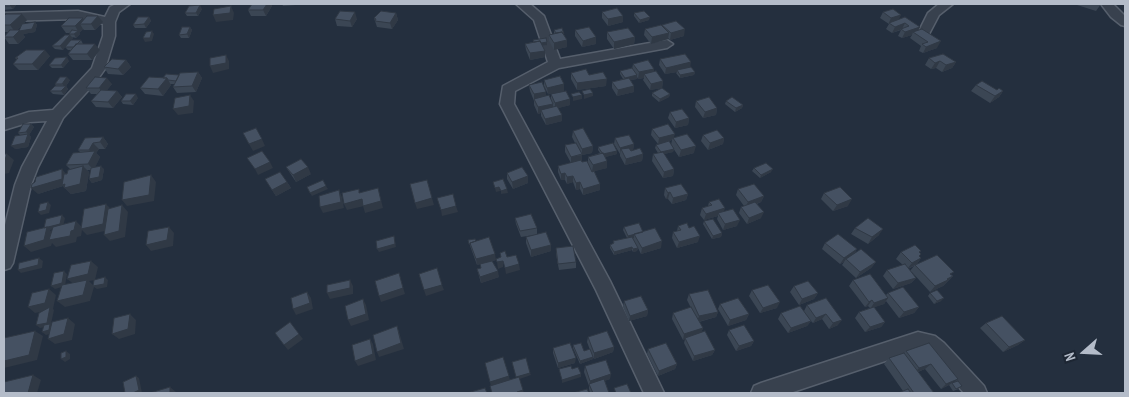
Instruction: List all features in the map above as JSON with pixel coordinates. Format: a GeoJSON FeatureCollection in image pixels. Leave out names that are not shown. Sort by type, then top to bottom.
{"type":"FeatureCollection","features":[{"type":"Feature","properties":{"kind":"street"},"geometry":{"type":"LineString","coordinates":[[4,262],[23,185],[30,166],[57,115],[98,69],[108,36],[109,22],[114,10],[122,4]]}},
{"type":"Feature","properties":{"kind":"street"},"geometry":{"type":"LineString","coordinates":[[522,4],[532,10],[540,19],[555,64]]}},
{"type":"Feature","properties":{"kind":"street"},"geometry":{"type":"LineString","coordinates":[[925,31],[934,13],[947,4]]}},
{"type":"Feature","properties":{"kind":"street"},"geometry":{"type":"LineString","coordinates":[[1107,4],[1125,22]]}},
{"type":"Feature","properties":{"kind":"street"},"geometry":{"type":"LineString","coordinates":[[4,16],[78,15],[94,17],[109,22]]}},
{"type":"Feature","properties":{"kind":"street"},"geometry":{"type":"LineString","coordinates":[[654,393],[604,287],[507,104],[508,89],[555,64],[667,44]]}},
{"type":"Feature","properties":{"kind":"street"},"geometry":{"type":"LineString","coordinates":[[4,126],[29,117],[57,115]]}},
{"type":"Feature","properties":{"kind":"street"},"geometry":{"type":"LineString","coordinates":[[761,393],[918,341],[928,342],[937,349],[977,393]]}},
{"type":"Feature","properties":{"kind":"building"},"geometry":{"type":"Polygon","coordinates":[[[252,4],[267,4],[263,10],[248,10],[252,4]]]}},
{"type":"Feature","properties":{"kind":"building"},"geometry":{"type":"Polygon","coordinates":[[[200,5],[196,13],[185,13],[189,6],[200,5]]]}},
{"type":"Feature","properties":{"kind":"building"},"geometry":{"type":"Polygon","coordinates":[[[231,6],[230,13],[213,15],[214,9],[231,6]]]}},
{"type":"Feature","properties":{"kind":"building"},"geometry":{"type":"Polygon","coordinates":[[[617,8],[623,16],[608,19],[602,12],[617,8]]]}},
{"type":"Feature","properties":{"kind":"building"},"geometry":{"type":"Polygon","coordinates":[[[893,9],[901,15],[891,18],[883,12],[893,9]]]}},
{"type":"Feature","properties":{"kind":"building"},"geometry":{"type":"Polygon","coordinates":[[[340,11],[355,12],[350,21],[335,19],[340,11]]]}},
{"type":"Feature","properties":{"kind":"building"},"geometry":{"type":"Polygon","coordinates":[[[381,11],[396,13],[390,23],[375,21],[376,19],[374,18],[381,11]]]}},
{"type":"Feature","properties":{"kind":"building"},"geometry":{"type":"Polygon","coordinates":[[[644,11],[650,17],[640,20],[634,13],[644,11]]]}},
{"type":"Feature","properties":{"kind":"building"},"geometry":{"type":"Polygon","coordinates":[[[6,14],[22,14],[10,25],[4,25],[4,16],[6,14]]]}},
{"type":"Feature","properties":{"kind":"building"},"geometry":{"type":"Polygon","coordinates":[[[87,16],[98,16],[91,24],[80,24],[87,16]]]}},
{"type":"Feature","properties":{"kind":"building"},"geometry":{"type":"Polygon","coordinates":[[[138,17],[149,17],[144,24],[133,25],[138,17]]]}},
{"type":"Feature","properties":{"kind":"building"},"geometry":{"type":"Polygon","coordinates":[[[905,17],[920,27],[905,32],[901,29],[909,26],[905,23],[895,27],[889,23],[905,17]]]}},
{"type":"Feature","properties":{"kind":"building"},"geometry":{"type":"Polygon","coordinates":[[[69,18],[83,18],[75,26],[61,26],[69,18]]]}},
{"type":"Feature","properties":{"kind":"building"},"geometry":{"type":"Polygon","coordinates":[[[676,21],[685,29],[671,33],[662,25],[676,21]]]}},
{"type":"Feature","properties":{"kind":"building"},"geometry":{"type":"Polygon","coordinates":[[[35,22],[32,29],[19,31],[22,24],[35,22]]]}},
{"type":"Feature","properties":{"kind":"building"},"geometry":{"type":"Polygon","coordinates":[[[661,25],[669,33],[652,37],[645,29],[661,25]]]}},
{"type":"Feature","properties":{"kind":"building"},"geometry":{"type":"Polygon","coordinates":[[[182,27],[190,27],[187,34],[179,35],[182,27]]]}},
{"type":"Feature","properties":{"kind":"building"},"geometry":{"type":"Polygon","coordinates":[[[589,27],[596,37],[583,41],[575,30],[589,27]]]}},
{"type":"Feature","properties":{"kind":"building"},"geometry":{"type":"Polygon","coordinates":[[[562,28],[564,34],[562,32],[556,33],[554,30],[562,28]]]}},
{"type":"Feature","properties":{"kind":"building"},"geometry":{"type":"Polygon","coordinates":[[[628,28],[635,37],[614,42],[607,32],[628,28]]]}},
{"type":"Feature","properties":{"kind":"building"},"geometry":{"type":"Polygon","coordinates":[[[922,29],[941,41],[926,47],[922,44],[928,42],[913,32],[922,29]]]}},
{"type":"Feature","properties":{"kind":"building"},"geometry":{"type":"Polygon","coordinates":[[[10,30],[20,30],[13,37],[4,37],[10,30]]]}},
{"type":"Feature","properties":{"kind":"building"},"geometry":{"type":"Polygon","coordinates":[[[72,30],[78,31],[74,34],[69,34],[72,30]]]}},
{"type":"Feature","properties":{"kind":"building"},"geometry":{"type":"Polygon","coordinates":[[[152,31],[150,38],[143,38],[146,32],[152,31]]]}},
{"type":"Feature","properties":{"kind":"building"},"geometry":{"type":"Polygon","coordinates":[[[562,32],[567,40],[554,43],[549,35],[562,32]]]}},
{"type":"Feature","properties":{"kind":"building"},"geometry":{"type":"Polygon","coordinates":[[[65,35],[70,35],[60,46],[52,46],[65,35]]]}},
{"type":"Feature","properties":{"kind":"building"},"geometry":{"type":"Polygon","coordinates":[[[546,38],[547,42],[541,43],[540,41],[534,42],[533,40],[546,38]]]}},
{"type":"Feature","properties":{"kind":"building"},"geometry":{"type":"Polygon","coordinates":[[[71,40],[81,40],[74,47],[65,47],[71,40]]]}},
{"type":"Feature","properties":{"kind":"building"},"geometry":{"type":"Polygon","coordinates":[[[540,41],[545,51],[530,53],[525,44],[540,41]]]}},
{"type":"Feature","properties":{"kind":"building"},"geometry":{"type":"Polygon","coordinates":[[[76,44],[95,44],[87,54],[68,54],[76,44]]]}},
{"type":"Feature","properties":{"kind":"building"},"geometry":{"type":"Polygon","coordinates":[[[26,50],[45,50],[32,64],[13,64],[18,58],[15,58],[26,50]]]}},
{"type":"Feature","properties":{"kind":"building"},"geometry":{"type":"Polygon","coordinates":[[[685,54],[691,62],[666,68],[660,59],[685,54]]]}},
{"type":"Feature","properties":{"kind":"building"},"geometry":{"type":"Polygon","coordinates":[[[943,54],[956,62],[946,65],[940,61],[935,63],[929,58],[943,54]]]}},
{"type":"Feature","properties":{"kind":"building"},"geometry":{"type":"Polygon","coordinates":[[[226,55],[226,63],[210,66],[210,58],[226,55]]]}},
{"type":"Feature","properties":{"kind":"building"},"geometry":{"type":"Polygon","coordinates":[[[67,57],[61,65],[49,65],[55,58],[67,57]]]}},
{"type":"Feature","properties":{"kind":"building"},"geometry":{"type":"Polygon","coordinates":[[[112,59],[126,60],[118,69],[104,67],[112,59]]]}},
{"type":"Feature","properties":{"kind":"building"},"geometry":{"type":"Polygon","coordinates":[[[648,60],[654,69],[639,72],[633,64],[648,60]]]}},
{"type":"Feature","properties":{"kind":"building"},"geometry":{"type":"Polygon","coordinates":[[[691,67],[695,72],[680,75],[677,70],[691,67]]]}},
{"type":"Feature","properties":{"kind":"building"},"geometry":{"type":"Polygon","coordinates":[[[632,68],[637,75],[625,78],[620,71],[632,68]]]}},
{"type":"Feature","properties":{"kind":"building"},"geometry":{"type":"Polygon","coordinates":[[[586,69],[589,75],[603,72],[607,79],[577,83],[571,73],[586,69]]]}},
{"type":"Feature","properties":{"kind":"building"},"geometry":{"type":"Polygon","coordinates":[[[656,71],[663,81],[651,84],[644,74],[656,71]]]}},
{"type":"Feature","properties":{"kind":"building"},"geometry":{"type":"Polygon","coordinates":[[[198,72],[192,86],[173,87],[180,73],[198,72]]]}},
{"type":"Feature","properties":{"kind":"building"},"geometry":{"type":"Polygon","coordinates":[[[166,74],[179,75],[176,81],[163,78],[166,74]]]}},
{"type":"Feature","properties":{"kind":"building"},"geometry":{"type":"Polygon","coordinates":[[[560,76],[564,84],[547,88],[544,80],[560,76]]]}},
{"type":"Feature","properties":{"kind":"building"},"geometry":{"type":"Polygon","coordinates":[[[60,77],[67,77],[62,84],[55,84],[60,77]]]}},
{"type":"Feature","properties":{"kind":"building"},"geometry":{"type":"Polygon","coordinates":[[[95,77],[107,78],[99,88],[86,88],[95,77]]]}},
{"type":"Feature","properties":{"kind":"building"},"geometry":{"type":"Polygon","coordinates":[[[149,77],[167,78],[158,89],[140,88],[149,77]]]}},
{"type":"Feature","properties":{"kind":"building"},"geometry":{"type":"Polygon","coordinates":[[[629,78],[634,86],[618,90],[612,82],[629,78]]]}},
{"type":"Feature","properties":{"kind":"building"},"geometry":{"type":"Polygon","coordinates":[[[982,81],[997,90],[999,88],[1003,91],[995,96],[976,85],[982,81]]]}},
{"type":"Feature","properties":{"kind":"building"},"geometry":{"type":"Polygon","coordinates":[[[542,82],[546,92],[534,94],[529,85],[542,82]]]}},
{"type":"Feature","properties":{"kind":"building"},"geometry":{"type":"Polygon","coordinates":[[[55,86],[66,86],[61,91],[50,91],[55,86]]]}},
{"type":"Feature","properties":{"kind":"building"},"geometry":{"type":"Polygon","coordinates":[[[662,88],[670,94],[660,99],[652,93],[662,88]]]}},
{"type":"Feature","properties":{"kind":"building"},"geometry":{"type":"Polygon","coordinates":[[[590,89],[593,93],[584,95],[582,91],[590,89]]]}},
{"type":"Feature","properties":{"kind":"building"},"geometry":{"type":"Polygon","coordinates":[[[101,90],[117,91],[108,102],[91,101],[101,90]]]}},
{"type":"Feature","properties":{"kind":"building"},"geometry":{"type":"Polygon","coordinates":[[[566,91],[570,99],[555,103],[551,94],[566,91]]]}},
{"type":"Feature","properties":{"kind":"building"},"geometry":{"type":"Polygon","coordinates":[[[579,92],[582,95],[573,97],[571,94],[579,92]]]}},
{"type":"Feature","properties":{"kind":"building"},"geometry":{"type":"Polygon","coordinates":[[[126,94],[136,94],[130,101],[121,101],[126,94]]]}},
{"type":"Feature","properties":{"kind":"building"},"geometry":{"type":"Polygon","coordinates":[[[190,95],[189,106],[173,109],[175,98],[190,95]]]}},
{"type":"Feature","properties":{"kind":"building"},"geometry":{"type":"Polygon","coordinates":[[[549,95],[553,104],[538,107],[534,99],[549,95]]]}},
{"type":"Feature","properties":{"kind":"building"},"geometry":{"type":"Polygon","coordinates":[[[709,97],[717,108],[705,112],[696,101],[709,97]]]}},
{"type":"Feature","properties":{"kind":"building"},"geometry":{"type":"Polygon","coordinates":[[[732,97],[743,105],[736,108],[726,101],[732,97]]]}},
{"type":"Feature","properties":{"kind":"building"},"geometry":{"type":"Polygon","coordinates":[[[557,106],[562,115],[545,119],[541,110],[557,106]]]}},
{"type":"Feature","properties":{"kind":"building"},"geometry":{"type":"Polygon","coordinates":[[[682,109],[689,118],[676,122],[670,112],[682,109]]]}},
{"type":"Feature","properties":{"kind":"building"},"geometry":{"type":"Polygon","coordinates":[[[23,124],[31,124],[26,132],[18,133],[23,124]]]}},
{"type":"Feature","properties":{"kind":"building"},"geometry":{"type":"Polygon","coordinates":[[[668,124],[675,134],[659,138],[652,129],[668,124]]]}},
{"type":"Feature","properties":{"kind":"building"},"geometry":{"type":"Polygon","coordinates":[[[256,128],[262,139],[249,144],[243,133],[256,128]]]}},
{"type":"Feature","properties":{"kind":"building"},"geometry":{"type":"Polygon","coordinates":[[[583,128],[593,146],[582,149],[573,131],[583,128]]]}},
{"type":"Feature","properties":{"kind":"building"},"geometry":{"type":"Polygon","coordinates":[[[717,130],[724,138],[710,143],[703,135],[717,130]]]}},
{"type":"Feature","properties":{"kind":"building"},"geometry":{"type":"Polygon","coordinates":[[[28,134],[25,143],[11,146],[15,136],[28,134]]]}},
{"type":"Feature","properties":{"kind":"building"},"geometry":{"type":"Polygon","coordinates":[[[687,134],[696,146],[681,150],[673,138],[687,134]]]}},
{"type":"Feature","properties":{"kind":"building"},"geometry":{"type":"Polygon","coordinates":[[[629,135],[634,144],[620,148],[615,138],[629,135]]]}},
{"type":"Feature","properties":{"kind":"building"},"geometry":{"type":"Polygon","coordinates":[[[103,137],[100,142],[93,143],[89,150],[78,150],[85,138],[103,137]]]}},
{"type":"Feature","properties":{"kind":"building"},"geometry":{"type":"Polygon","coordinates":[[[669,141],[674,149],[661,152],[656,145],[669,141]]]}},
{"type":"Feature","properties":{"kind":"building"},"geometry":{"type":"Polygon","coordinates":[[[576,143],[582,154],[571,157],[565,145],[576,143]]]}},
{"type":"Feature","properties":{"kind":"building"},"geometry":{"type":"Polygon","coordinates":[[[613,143],[617,151],[603,154],[598,147],[613,143]]]}},
{"type":"Feature","properties":{"kind":"building"},"geometry":{"type":"Polygon","coordinates":[[[629,148],[631,151],[640,148],[643,154],[626,159],[621,149],[629,148]]]}},
{"type":"Feature","properties":{"kind":"building"},"geometry":{"type":"Polygon","coordinates":[[[95,151],[88,164],[66,165],[73,153],[95,151]]]}},
{"type":"Feature","properties":{"kind":"building"},"geometry":{"type":"Polygon","coordinates":[[[262,151],[270,162],[255,169],[247,158],[262,151]]]}},
{"type":"Feature","properties":{"kind":"building"},"geometry":{"type":"Polygon","coordinates":[[[663,152],[674,169],[664,172],[653,154],[663,152]]]}},
{"type":"Feature","properties":{"kind":"building"},"geometry":{"type":"Polygon","coordinates":[[[603,153],[607,161],[593,165],[588,157],[603,153]]]}},
{"type":"Feature","properties":{"kind":"building"},"geometry":{"type":"Polygon","coordinates":[[[301,159],[308,167],[293,175],[286,167],[301,159]]]}},
{"type":"Feature","properties":{"kind":"building"},"geometry":{"type":"Polygon","coordinates":[[[581,160],[582,162],[587,161],[600,184],[583,189],[580,182],[576,183],[573,176],[567,177],[565,173],[561,174],[558,166],[581,160]]]}},
{"type":"Feature","properties":{"kind":"building"},"geometry":{"type":"Polygon","coordinates":[[[766,163],[773,169],[761,175],[754,168],[766,163]]]}},
{"type":"Feature","properties":{"kind":"building"},"geometry":{"type":"Polygon","coordinates":[[[83,166],[80,184],[64,188],[65,184],[62,185],[64,174],[67,174],[68,170],[83,166]]]}},
{"type":"Feature","properties":{"kind":"building"},"geometry":{"type":"Polygon","coordinates":[[[101,166],[99,177],[89,179],[91,168],[101,166]]]}},
{"type":"Feature","properties":{"kind":"building"},"geometry":{"type":"Polygon","coordinates":[[[522,167],[528,176],[512,182],[507,173],[522,167]]]}},
{"type":"Feature","properties":{"kind":"building"},"geometry":{"type":"Polygon","coordinates":[[[62,169],[62,179],[31,188],[36,177],[62,169]]]}},
{"type":"Feature","properties":{"kind":"building"},"geometry":{"type":"Polygon","coordinates":[[[280,172],[287,182],[272,190],[265,179],[280,172]]]}},
{"type":"Feature","properties":{"kind":"building"},"geometry":{"type":"Polygon","coordinates":[[[151,175],[149,195],[122,200],[124,182],[151,175]]]}},
{"type":"Feature","properties":{"kind":"building"},"geometry":{"type":"Polygon","coordinates":[[[503,179],[507,189],[501,191],[499,187],[495,188],[493,182],[503,179]]]}},
{"type":"Feature","properties":{"kind":"building"},"geometry":{"type":"Polygon","coordinates":[[[323,180],[326,186],[310,193],[307,187],[323,180]]]}},
{"type":"Feature","properties":{"kind":"building"},"geometry":{"type":"Polygon","coordinates":[[[427,180],[432,198],[415,203],[410,184],[427,180]]]}},
{"type":"Feature","properties":{"kind":"building"},"geometry":{"type":"Polygon","coordinates":[[[681,184],[688,194],[673,198],[665,188],[681,184]]]}},
{"type":"Feature","properties":{"kind":"building"},"geometry":{"type":"Polygon","coordinates":[[[754,184],[764,196],[748,202],[738,189],[754,184]]]}},
{"type":"Feature","properties":{"kind":"building"},"geometry":{"type":"Polygon","coordinates":[[[840,187],[852,199],[837,205],[824,193],[840,187]]]}},
{"type":"Feature","properties":{"kind":"building"},"geometry":{"type":"Polygon","coordinates":[[[378,188],[381,201],[363,206],[362,199],[344,204],[342,193],[359,189],[359,193],[378,188]]]}},
{"type":"Feature","properties":{"kind":"building"},"geometry":{"type":"Polygon","coordinates":[[[339,190],[341,202],[320,207],[319,196],[339,190]]]}},
{"type":"Feature","properties":{"kind":"building"},"geometry":{"type":"Polygon","coordinates":[[[453,194],[456,206],[441,210],[437,198],[453,194]]]}},
{"type":"Feature","properties":{"kind":"building"},"geometry":{"type":"Polygon","coordinates":[[[719,199],[725,208],[706,214],[702,208],[712,205],[709,202],[719,199]]]}},
{"type":"Feature","properties":{"kind":"building"},"geometry":{"type":"Polygon","coordinates":[[[48,202],[46,210],[38,212],[40,204],[48,202]]]}},
{"type":"Feature","properties":{"kind":"building"},"geometry":{"type":"Polygon","coordinates":[[[755,202],[764,212],[749,218],[741,207],[755,202]]]}},
{"type":"Feature","properties":{"kind":"building"},"geometry":{"type":"Polygon","coordinates":[[[106,204],[103,224],[81,229],[84,209],[106,204]]]}},
{"type":"Feature","properties":{"kind":"building"},"geometry":{"type":"Polygon","coordinates":[[[122,205],[119,231],[104,235],[108,209],[122,205]]]}},
{"type":"Feature","properties":{"kind":"building"},"geometry":{"type":"Polygon","coordinates":[[[733,209],[740,220],[725,224],[718,213],[733,209]]]}},
{"type":"Feature","properties":{"kind":"building"},"geometry":{"type":"Polygon","coordinates":[[[531,214],[537,228],[520,231],[515,218],[531,214]]]}},
{"type":"Feature","properties":{"kind":"building"},"geometry":{"type":"Polygon","coordinates":[[[62,215],[60,224],[44,228],[46,219],[62,215]]]}},
{"type":"Feature","properties":{"kind":"building"},"geometry":{"type":"Polygon","coordinates":[[[868,218],[883,229],[872,237],[855,228],[868,218]]]}},
{"type":"Feature","properties":{"kind":"building"},"geometry":{"type":"Polygon","coordinates":[[[713,219],[722,233],[713,236],[704,221],[713,219]]]}},
{"type":"Feature","properties":{"kind":"building"},"geometry":{"type":"Polygon","coordinates":[[[76,221],[70,236],[49,240],[53,227],[76,221]]]}},
{"type":"Feature","properties":{"kind":"building"},"geometry":{"type":"Polygon","coordinates":[[[639,223],[643,232],[628,236],[624,227],[639,223]]]}},
{"type":"Feature","properties":{"kind":"building"},"geometry":{"type":"Polygon","coordinates":[[[687,223],[689,228],[694,226],[700,236],[679,242],[673,232],[681,230],[678,226],[687,223]]]}},
{"type":"Feature","properties":{"kind":"building"},"geometry":{"type":"Polygon","coordinates":[[[47,227],[44,240],[24,246],[27,232],[47,227]]]}},
{"type":"Feature","properties":{"kind":"building"},"geometry":{"type":"Polygon","coordinates":[[[169,227],[167,240],[146,245],[148,231],[169,227]]]}},
{"type":"Feature","properties":{"kind":"building"},"geometry":{"type":"Polygon","coordinates":[[[655,228],[662,241],[642,248],[634,234],[655,228]]]}},
{"type":"Feature","properties":{"kind":"building"},"geometry":{"type":"Polygon","coordinates":[[[546,232],[551,245],[531,250],[526,237],[546,232]]]}},
{"type":"Feature","properties":{"kind":"building"},"geometry":{"type":"Polygon","coordinates":[[[838,234],[857,249],[844,258],[825,243],[838,234]]]}},
{"type":"Feature","properties":{"kind":"building"},"geometry":{"type":"Polygon","coordinates":[[[394,236],[395,244],[377,249],[376,241],[394,236]]]}},
{"type":"Feature","properties":{"kind":"building"},"geometry":{"type":"Polygon","coordinates":[[[489,237],[495,254],[476,259],[470,243],[489,237]]]}},
{"type":"Feature","properties":{"kind":"building"},"geometry":{"type":"Polygon","coordinates":[[[632,237],[638,248],[633,249],[632,247],[614,252],[610,245],[614,243],[613,241],[632,237]]]}},
{"type":"Feature","properties":{"kind":"building"},"geometry":{"type":"Polygon","coordinates":[[[475,239],[476,241],[469,244],[468,240],[475,239]]]}},
{"type":"Feature","properties":{"kind":"building"},"geometry":{"type":"Polygon","coordinates":[[[915,245],[921,251],[919,256],[921,258],[912,263],[901,252],[915,245]]]}},
{"type":"Feature","properties":{"kind":"building"},"geometry":{"type":"Polygon","coordinates":[[[573,246],[576,262],[558,264],[556,248],[573,246]]]}},
{"type":"Feature","properties":{"kind":"building"},"geometry":{"type":"Polygon","coordinates":[[[861,249],[876,262],[860,272],[846,259],[861,249]]]}},
{"type":"Feature","properties":{"kind":"building"},"geometry":{"type":"Polygon","coordinates":[[[505,251],[507,257],[516,255],[519,264],[505,268],[503,261],[497,262],[496,259],[501,257],[500,253],[505,251]]]}},
{"type":"Feature","properties":{"kind":"building"},"geometry":{"type":"Polygon","coordinates":[[[937,255],[954,272],[950,274],[953,276],[948,280],[935,286],[915,265],[937,255]]]}},
{"type":"Feature","properties":{"kind":"building"},"geometry":{"type":"Polygon","coordinates":[[[39,258],[38,265],[18,270],[19,263],[39,258]]]}},
{"type":"Feature","properties":{"kind":"building"},"geometry":{"type":"Polygon","coordinates":[[[91,261],[88,274],[67,279],[71,265],[91,261]]]}},
{"type":"Feature","properties":{"kind":"building"},"geometry":{"type":"Polygon","coordinates":[[[492,261],[498,271],[480,277],[477,269],[481,268],[480,264],[492,261]]]}},
{"type":"Feature","properties":{"kind":"building"},"geometry":{"type":"Polygon","coordinates":[[[905,264],[916,278],[898,283],[887,270],[905,264]]]}},
{"type":"Feature","properties":{"kind":"building"},"geometry":{"type":"Polygon","coordinates":[[[437,268],[442,285],[424,290],[419,274],[437,268]]]}},
{"type":"Feature","properties":{"kind":"building"},"geometry":{"type":"Polygon","coordinates":[[[64,271],[62,283],[51,286],[54,273],[64,271]]]}},
{"type":"Feature","properties":{"kind":"building"},"geometry":{"type":"Polygon","coordinates":[[[399,273],[403,288],[379,296],[375,281],[399,273]]]}},
{"type":"Feature","properties":{"kind":"building"},"geometry":{"type":"Polygon","coordinates":[[[870,274],[888,298],[874,303],[872,300],[869,302],[853,280],[870,274]]]}},
{"type":"Feature","properties":{"kind":"building"},"geometry":{"type":"Polygon","coordinates":[[[105,277],[104,284],[93,286],[94,280],[105,277]]]}},
{"type":"Feature","properties":{"kind":"building"},"geometry":{"type":"Polygon","coordinates":[[[87,280],[83,295],[57,301],[62,285],[87,280]]]}},
{"type":"Feature","properties":{"kind":"building"},"geometry":{"type":"Polygon","coordinates":[[[350,280],[350,288],[327,293],[327,285],[350,280]]]}},
{"type":"Feature","properties":{"kind":"building"},"geometry":{"type":"Polygon","coordinates":[[[808,281],[818,293],[802,299],[794,286],[808,281]]]}},
{"type":"Feature","properties":{"kind":"building"},"geometry":{"type":"Polygon","coordinates":[[[768,285],[780,302],[763,308],[752,290],[768,285]]]}},
{"type":"Feature","properties":{"kind":"building"},"geometry":{"type":"Polygon","coordinates":[[[903,287],[919,307],[904,312],[888,293],[903,287]]]}},
{"type":"Feature","properties":{"kind":"building"},"geometry":{"type":"Polygon","coordinates":[[[49,289],[45,303],[28,307],[32,293],[49,289]]]}},
{"type":"Feature","properties":{"kind":"building"},"geometry":{"type":"Polygon","coordinates":[[[708,290],[718,312],[699,316],[689,294],[708,290]]]}},
{"type":"Feature","properties":{"kind":"building"},"geometry":{"type":"Polygon","coordinates":[[[937,290],[944,298],[937,301],[930,293],[937,290]]]}},
{"type":"Feature","properties":{"kind":"building"},"geometry":{"type":"Polygon","coordinates":[[[307,292],[310,303],[293,309],[291,298],[307,292]]]}},
{"type":"Feature","properties":{"kind":"building"},"geometry":{"type":"Polygon","coordinates":[[[641,296],[648,310],[630,316],[624,301],[641,296]]]}},
{"type":"Feature","properties":{"kind":"building"},"geometry":{"type":"Polygon","coordinates":[[[738,298],[749,314],[730,320],[720,304],[738,298]]]}},
{"type":"Feature","properties":{"kind":"building"},"geometry":{"type":"Polygon","coordinates":[[[826,298],[842,320],[833,323],[826,314],[816,318],[807,305],[826,298]]]}},
{"type":"Feature","properties":{"kind":"building"},"geometry":{"type":"Polygon","coordinates":[[[363,299],[366,314],[348,320],[345,306],[363,299]]]}},
{"type":"Feature","properties":{"kind":"building"},"geometry":{"type":"Polygon","coordinates":[[[800,306],[811,321],[791,328],[781,313],[800,306]]]}},
{"type":"Feature","properties":{"kind":"building"},"geometry":{"type":"Polygon","coordinates":[[[50,307],[47,323],[36,325],[39,313],[50,307]]]}},
{"type":"Feature","properties":{"kind":"building"},"geometry":{"type":"Polygon","coordinates":[[[691,307],[703,328],[684,334],[673,313],[691,307]]]}},
{"type":"Feature","properties":{"kind":"building"},"geometry":{"type":"Polygon","coordinates":[[[874,307],[885,322],[870,327],[859,312],[874,307]]]}},
{"type":"Feature","properties":{"kind":"building"},"geometry":{"type":"Polygon","coordinates":[[[130,314],[128,329],[112,334],[114,318],[130,314]]]}},
{"type":"Feature","properties":{"kind":"building"},"geometry":{"type":"Polygon","coordinates":[[[1002,316],[1025,340],[1009,347],[986,323],[1002,316]]]}},
{"type":"Feature","properties":{"kind":"building"},"geometry":{"type":"Polygon","coordinates":[[[68,318],[64,334],[48,339],[52,322],[68,318]]]}},
{"type":"Feature","properties":{"kind":"building"},"geometry":{"type":"Polygon","coordinates":[[[290,322],[299,334],[284,345],[275,333],[290,322]]]}},
{"type":"Feature","properties":{"kind":"building"},"geometry":{"type":"Polygon","coordinates":[[[50,324],[49,330],[42,332],[44,325],[50,324]]]}},
{"type":"Feature","properties":{"kind":"building"},"geometry":{"type":"Polygon","coordinates":[[[744,325],[754,341],[739,346],[729,330],[744,325]]]}},
{"type":"Feature","properties":{"kind":"building"},"geometry":{"type":"Polygon","coordinates":[[[397,326],[401,343],[377,352],[373,335],[397,326]]]}},
{"type":"Feature","properties":{"kind":"building"},"geometry":{"type":"Polygon","coordinates":[[[35,331],[29,355],[4,361],[4,338],[35,331]]]}},
{"type":"Feature","properties":{"kind":"building"},"geometry":{"type":"Polygon","coordinates":[[[607,331],[614,347],[594,353],[588,337],[607,331]]]}},
{"type":"Feature","properties":{"kind":"building"},"geometry":{"type":"Polygon","coordinates":[[[705,331],[715,350],[694,356],[685,338],[705,331]]]}},
{"type":"Feature","properties":{"kind":"building"},"geometry":{"type":"Polygon","coordinates":[[[370,339],[373,354],[355,361],[352,345],[370,339]]]}},
{"type":"Feature","properties":{"kind":"building"},"geometry":{"type":"Polygon","coordinates":[[[570,343],[576,358],[558,363],[553,348],[570,343]]]}},
{"type":"Feature","properties":{"kind":"building"},"geometry":{"type":"Polygon","coordinates":[[[581,343],[584,351],[590,349],[593,357],[580,361],[573,345],[581,343]]]}},
{"type":"Feature","properties":{"kind":"building"},"geometry":{"type":"Polygon","coordinates":[[[666,343],[677,364],[659,371],[648,349],[666,343]]]}},
{"type":"Feature","properties":{"kind":"building"},"geometry":{"type":"Polygon","coordinates":[[[929,343],[958,379],[946,384],[931,364],[919,368],[906,351],[929,343]]]}},
{"type":"Feature","properties":{"kind":"building"},"geometry":{"type":"Polygon","coordinates":[[[66,351],[66,357],[61,359],[61,353],[66,351]]]}},
{"type":"Feature","properties":{"kind":"building"},"geometry":{"type":"Polygon","coordinates":[[[904,353],[934,393],[914,393],[889,358],[904,353]]]}},
{"type":"Feature","properties":{"kind":"building"},"geometry":{"type":"Polygon","coordinates":[[[503,357],[509,376],[490,382],[485,363],[503,357]]]}},
{"type":"Feature","properties":{"kind":"building"},"geometry":{"type":"Polygon","coordinates":[[[526,358],[530,373],[516,377],[512,362],[526,358]]]}},
{"type":"Feature","properties":{"kind":"building"},"geometry":{"type":"Polygon","coordinates":[[[606,360],[611,374],[590,381],[585,366],[606,360]]]}},
{"type":"Feature","properties":{"kind":"building"},"geometry":{"type":"Polygon","coordinates":[[[571,366],[572,369],[578,367],[581,374],[562,380],[559,369],[571,366]]]}},
{"type":"Feature","properties":{"kind":"building"},"geometry":{"type":"Polygon","coordinates":[[[33,375],[28,393],[4,393],[4,382],[33,375]]]}},
{"type":"Feature","properties":{"kind":"building"},"geometry":{"type":"Polygon","coordinates":[[[136,376],[139,390],[133,393],[125,393],[123,382],[136,376]]]}},
{"type":"Feature","properties":{"kind":"building"},"geometry":{"type":"Polygon","coordinates":[[[519,377],[523,390],[517,393],[492,393],[490,386],[519,377]]]}},
{"type":"Feature","properties":{"kind":"building"},"geometry":{"type":"Polygon","coordinates":[[[604,379],[609,393],[593,393],[589,384],[604,379]]]}},
{"type":"Feature","properties":{"kind":"building"},"geometry":{"type":"Polygon","coordinates":[[[958,381],[962,386],[956,389],[952,383],[958,381]]]}},
{"type":"Feature","properties":{"kind":"building"},"geometry":{"type":"Polygon","coordinates":[[[627,384],[631,393],[616,393],[614,388],[627,384]]]}},
{"type":"Feature","properties":{"kind":"building"},"geometry":{"type":"Polygon","coordinates":[[[170,387],[170,393],[150,393],[170,387]]]}},
{"type":"Feature","properties":{"kind":"building"},"geometry":{"type":"Polygon","coordinates":[[[485,388],[487,393],[467,393],[485,388]]]}},
{"type":"Feature","properties":{"kind":"building"},"geometry":{"type":"Polygon","coordinates":[[[587,389],[589,393],[573,393],[587,389]]]}},
{"type":"Feature","properties":{"kind":"building"},"geometry":{"type":"Polygon","coordinates":[[[908,389],[911,393],[898,393],[908,389]]]}}]}
